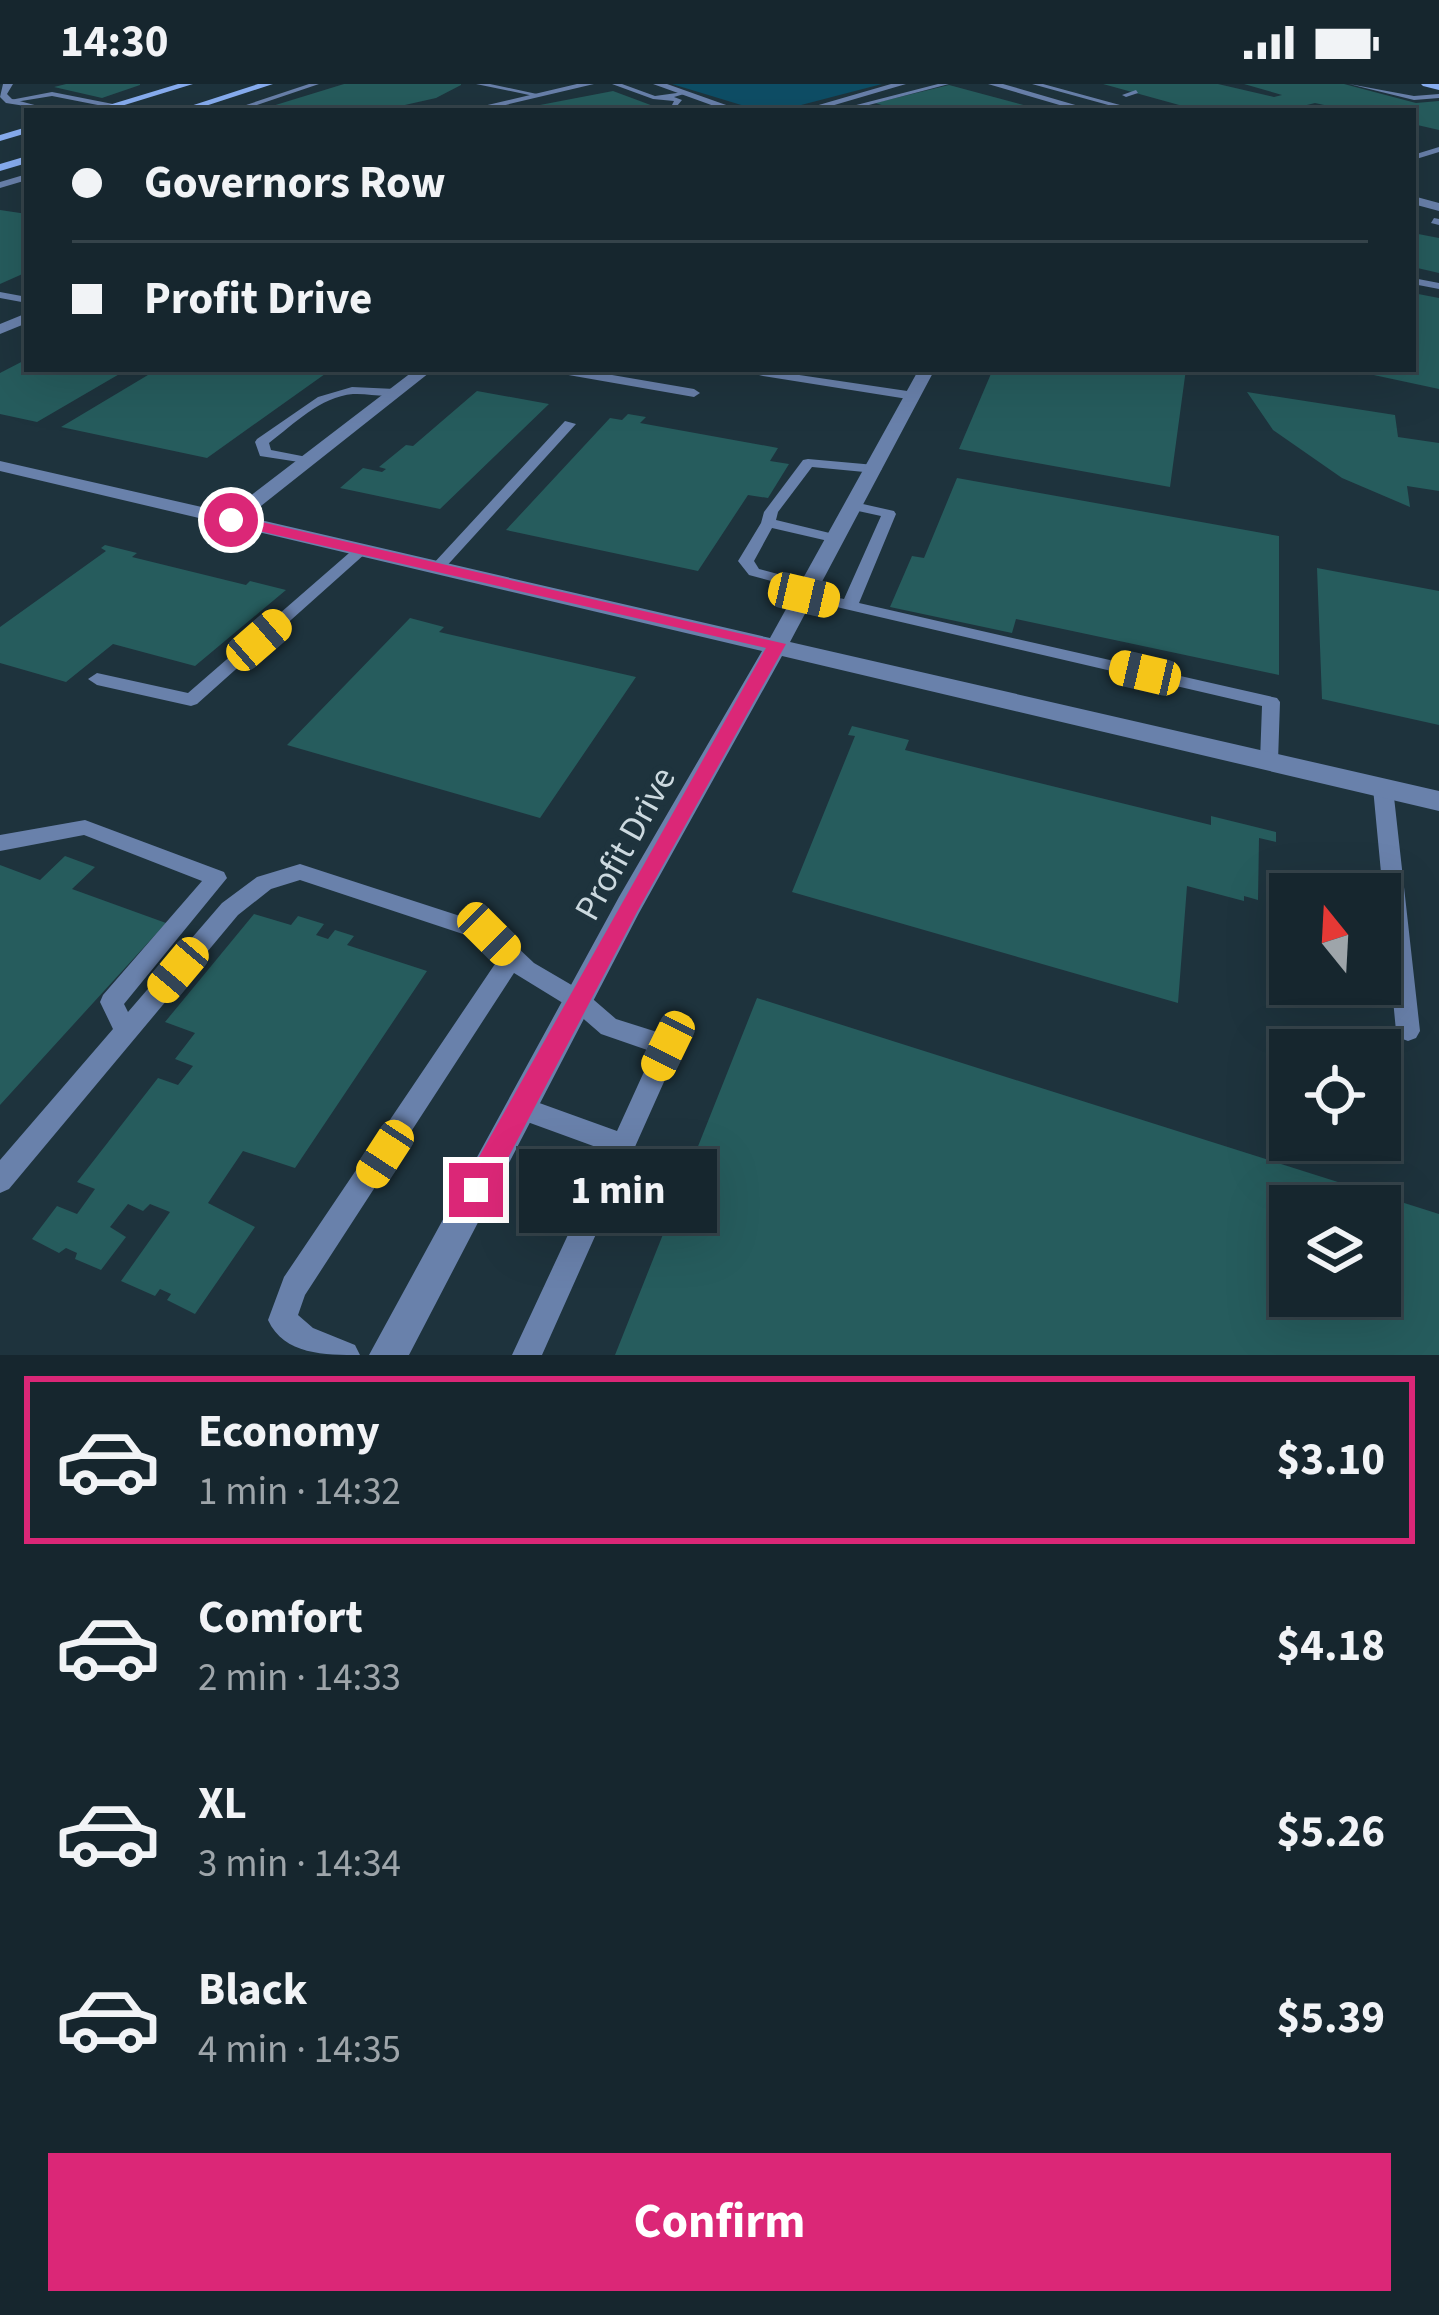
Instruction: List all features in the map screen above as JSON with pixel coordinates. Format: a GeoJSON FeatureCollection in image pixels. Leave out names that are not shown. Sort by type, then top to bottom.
{"type":"FeatureCollection","features":[{"type":"Feature","properties":{"kind":"main road"},"geometry":{"type":"LineString","coordinates":[[105,108],[188,84]]}},
{"type":"Feature","properties":{"kind":"main road"},"geometry":{"type":"LineString","coordinates":[[190,108],[270,84]]}},
{"type":"Feature","properties":{"kind":"main road"},"geometry":{"type":"LineString","coordinates":[[1426,84],[1439,91]]}},
{"type":"Feature","properties":{"kind":"street"},"geometry":{"type":"LineString","coordinates":[[475,108],[532,88],[589,84]]}},
{"type":"Feature","properties":{"kind":"street"},"geometry":{"type":"LineString","coordinates":[[658,84],[726,108]]}},
{"type":"Feature","properties":{"kind":"street"},"geometry":{"type":"LineString","coordinates":[[838,105],[901,84]]}},
{"type":"Feature","properties":{"kind":"street"},"geometry":{"type":"LineString","coordinates":[[993,84],[1080,108]]}},
{"type":"Feature","properties":{"kind":"street"},"geometry":{"type":"LineString","coordinates":[[4,94],[44,108]]}},
{"type":"Feature","properties":{"kind":"street"},"geometry":{"type":"LineString","coordinates":[[231,520],[422,372]]}},
{"type":"Feature","properties":{"kind":"street","name":"Profit Drive"},"geometry":{"type":"LineString","coordinates":[[388,1355],[926,372]]}},
{"type":"Feature","properties":{"kind":"street"},"geometry":{"type":"LineString","coordinates":[[0,466],[1439,801]]}},
{"type":"Feature","properties":{"kind":"lane"},"geometry":{"type":"LineString","coordinates":[[270,84],[295,89]]}},
{"type":"Feature","properties":{"kind":"lane"},"geometry":{"type":"LineString","coordinates":[[241,108],[316,84]]}},
{"type":"Feature","properties":{"kind":"lane"},"geometry":{"type":"LineString","coordinates":[[479,84],[532,88]]}},
{"type":"Feature","properties":{"kind":"lane"},"geometry":{"type":"LineString","coordinates":[[614,84],[655,98],[682,93]]}},
{"type":"Feature","properties":{"kind":"lane"},"geometry":{"type":"LineString","coordinates":[[838,105],[946,84]]}},
{"type":"Feature","properties":{"kind":"lane"},"geometry":{"type":"LineString","coordinates":[[1036,84],[1127,108]]}},
{"type":"Feature","properties":{"kind":"lane"},"geometry":{"type":"LineString","coordinates":[[1352,84],[1414,98],[1439,91]]}},
{"type":"Feature","properties":{"kind":"lane"},"geometry":{"type":"LineString","coordinates":[[1062,108],[1139,93]]}},
{"type":"Feature","properties":{"kind":"lane"},"geometry":{"type":"LineString","coordinates":[[4,94],[52,94],[113,106]]}},
{"type":"Feature","properties":{"kind":"lane"},"geometry":{"type":"LineString","coordinates":[[665,96],[678,100],[673,107],[676,108]]}},
{"type":"Feature","properties":{"kind":"lane"},"geometry":{"type":"LineString","coordinates":[[861,104],[876,108]]}},
{"type":"Feature","properties":{"kind":"lane"},"geometry":{"type":"LineString","coordinates":[[574,372],[694,393]]}},
{"type":"Feature","properties":{"kind":"lane"},"geometry":{"type":"LineString","coordinates":[[763,372],[914,396]]}},
{"type":"Feature","properties":{"kind":"lane"},"geometry":{"type":"LineString","coordinates":[[307,461],[266,453],[262,442],[334,392],[356,387],[395,393]]}},
{"type":"Feature","properties":{"kind":"lane"},"geometry":{"type":"LineString","coordinates":[[438,567],[569,424]]}},
{"type":"Feature","properties":{"kind":"lane"},"geometry":{"type":"LineString","coordinates":[[875,469],[808,463],[771,512],[746,561],[754,572],[850,605],[1271,702],[1270,761]]}},
{"type":"Feature","properties":{"kind":"lane"},"geometry":{"type":"LineString","coordinates":[[850,605],[889,514],[854,506]]}},
{"type":"Feature","properties":{"kind":"lane"},"geometry":{"type":"LineString","coordinates":[[769,523],[837,539]]}},
{"type":"Feature","properties":{"kind":"lane"},"geometry":{"type":"LineString","coordinates":[[97,679],[190,700],[361,550]]}},
{"type":"Feature","properties":{"kind":"lane"},"geometry":{"type":"LineString","coordinates":[[1383,788],[1408,1031]]}},
{"type":"Feature","properties":{"kind":"lane"},"geometry":{"type":"LineString","coordinates":[[0,843],[85,827],[218,878],[111,1002],[126,1031]]}},
{"type":"Feature","properties":{"kind":"lane"},"geometry":{"type":"LineString","coordinates":[[0,1180],[230,909],[264,883],[301,872],[489,934],[526,970],[579,1001],[608,1027],[668,1046],[527,1355]]}},
{"type":"Feature","properties":{"kind":"lane"},"geometry":{"type":"LineString","coordinates":[[345,1355],[303,1338],[282,1320],[294,1287],[512,957]]}},
{"type":"Feature","properties":{"kind":"lane"},"geometry":{"type":"LineString","coordinates":[[520,1108],[620,1144]]}},
{"type":"Feature","properties":{"kind":"shaded area"},"geometry":{"type":"Polygon","coordinates":[[[672,84],[882,84],[790,108],[751,108],[672,84]]]}},
{"type":"Feature","properties":{"kind":"building"},"geometry":{"type":"Polygon","coordinates":[[[344,84],[461,84],[436,98],[398,108],[266,108],[344,84]]]}},
{"type":"Feature","properties":{"kind":"building"},"geometry":{"type":"Polygon","coordinates":[[[1103,84],[1218,84],[1274,97],[1282,95],[1244,84],[1344,84],[1416,103],[1439,101],[1439,130],[1416,125],[1416,108],[1338,108],[1315,103],[1307,105],[1316,108],[1190,108],[1103,84]]]}},
{"type":"Feature","properties":{"kind":"building"},"geometry":{"type":"Polygon","coordinates":[[[140,85],[102,98],[54,87],[140,85]]]}},
{"type":"Feature","properties":{"kind":"building"},"geometry":{"type":"Polygon","coordinates":[[[949,85],[1031,107],[891,108],[875,103],[949,85]]]}},
{"type":"Feature","properties":{"kind":"building"},"geometry":{"type":"Polygon","coordinates":[[[613,91],[656,107],[622,108],[524,108],[613,91]]]}},
{"type":"Feature","properties":{"kind":"building"},"geometry":{"type":"Polygon","coordinates":[[[0,210],[24,214],[24,273],[0,284],[0,210]]]}},
{"type":"Feature","properties":{"kind":"building"},"geometry":{"type":"Polygon","coordinates":[[[1416,234],[1439,238],[1439,273],[1416,268],[1416,234]]]}},
{"type":"Feature","properties":{"kind":"building"},"geometry":{"type":"Polygon","coordinates":[[[1416,294],[1439,298],[1439,389],[1360,372],[1416,372],[1416,294]]]}},
{"type":"Feature","properties":{"kind":"building"},"geometry":{"type":"Polygon","coordinates":[[[24,361],[24,372],[123,372],[37,422],[0,414],[0,373],[24,361]]]}},
{"type":"Feature","properties":{"kind":"building"},"geometry":{"type":"Polygon","coordinates":[[[153,372],[328,372],[207,458],[61,427],[153,372]]]}},
{"type":"Feature","properties":{"kind":"building"},"geometry":{"type":"Polygon","coordinates":[[[992,372],[1186,372],[1170,487],[959,449],[992,372]]]}},
{"type":"Feature","properties":{"kind":"building"},"geometry":{"type":"Polygon","coordinates":[[[477,391],[549,404],[440,509],[340,488],[363,468],[382,472],[386,469],[379,467],[406,445],[413,446],[477,391]]]}},
{"type":"Feature","properties":{"kind":"building"},"geometry":{"type":"Polygon","coordinates":[[[1247,392],[1395,415],[1398,437],[1439,443],[1439,491],[1407,486],[1410,507],[1342,478],[1273,430],[1247,392]]]}},
{"type":"Feature","properties":{"kind":"building"},"geometry":{"type":"Polygon","coordinates":[[[628,414],[646,417],[640,423],[778,448],[770,461],[789,464],[768,498],[748,495],[698,571],[506,530],[610,418],[622,420],[628,414]]]}},
{"type":"Feature","properties":{"kind":"building"},"geometry":{"type":"Polygon","coordinates":[[[957,478],[1279,536],[1279,675],[1016,619],[1012,633],[890,607],[912,556],[924,558],[957,478]]]}},
{"type":"Feature","properties":{"kind":"building"},"geometry":{"type":"Polygon","coordinates":[[[101,548],[137,553],[132,557],[286,590],[195,666],[113,644],[66,682],[0,663],[0,627],[106,551],[101,548]]]}},
{"type":"Feature","properties":{"kind":"building"},"geometry":{"type":"Polygon","coordinates":[[[1317,568],[1439,591],[1439,725],[1322,699],[1317,568]]]}},
{"type":"Feature","properties":{"kind":"building"},"geometry":{"type":"Polygon","coordinates":[[[410,618],[444,627],[439,632],[636,677],[540,818],[287,745],[410,618]]]}},
{"type":"Feature","properties":{"kind":"building"},"geometry":{"type":"Polygon","coordinates":[[[852,726],[909,740],[905,750],[1211,825],[1211,816],[1276,832],[1276,842],[1259,838],[1258,900],[1244,896],[1244,901],[1187,886],[1178,1003],[792,892],[855,736],[848,735],[852,726]]]}},
{"type":"Feature","properties":{"kind":"building"},"geometry":{"type":"Polygon","coordinates":[[[65,856],[95,867],[72,889],[166,923],[0,1105],[0,865],[40,880],[65,856]]]}},
{"type":"Feature","properties":{"kind":"building"},"geometry":{"type":"Polygon","coordinates":[[[254,914],[291,925],[298,916],[324,924],[316,935],[328,939],[335,930],[354,936],[347,945],[427,971],[295,1168],[243,1151],[208,1203],[255,1227],[195,1314],[167,1300],[171,1294],[160,1289],[155,1296],[121,1281],[170,1212],[150,1204],[143,1211],[128,1204],[110,1227],[126,1237],[101,1270],[75,1259],[77,1253],[66,1248],[59,1253],[32,1239],[57,1206],[77,1214],[95,1189],[77,1182],[158,1078],[178,1085],[193,1066],[175,1059],[195,1033],[165,1022],[254,914]]]}},
{"type":"Feature","properties":{"kind":"building"},"geometry":{"type":"Polygon","coordinates":[[[757,998],[1347,1185],[1269,1185],[1269,1317],[1401,1317],[1401,1202],[1439,1214],[1439,1355],[615,1355],[757,998]]]}},
{"type":"Feature","properties":{"kind":"route"},"geometry":{"type":"LineString","coordinates":[[231,520],[777,644],[629,905],[476,1190]]}}]}
